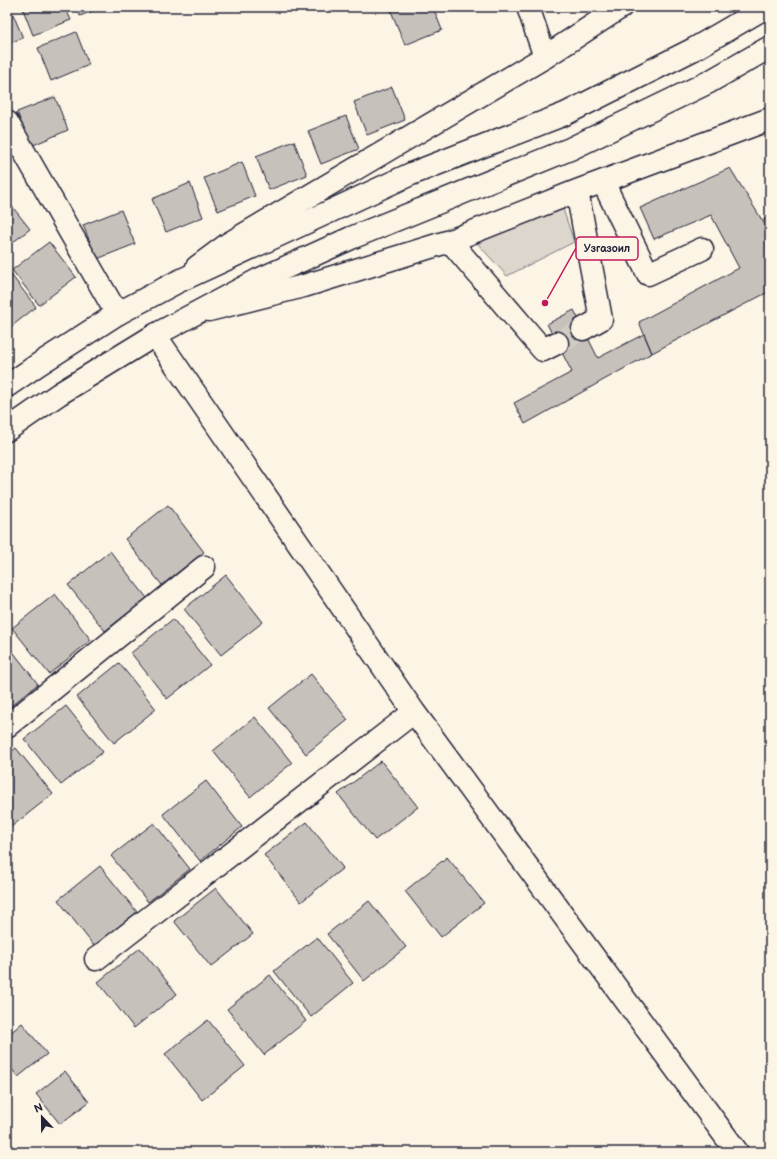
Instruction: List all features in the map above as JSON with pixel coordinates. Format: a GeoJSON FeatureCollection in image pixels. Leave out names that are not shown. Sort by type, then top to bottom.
{"type":"FeatureCollection","features":[{"type":"Feature","properties":{"kind":"street"},"geometry":{"type":"LineString","coordinates":[[528,7],[545,57]]}},
{"type":"Feature","properties":{"kind":"street"},"geometry":{"type":"LineString","coordinates":[[177,282],[228,244],[545,57],[621,7]]}},
{"type":"Feature","properties":{"kind":"street"},"geometry":{"type":"LineString","coordinates":[[7,386],[117,314],[177,282],[411,174],[565,114],[694,49],[766,7]]}},
{"type":"Feature","properties":{"kind":"street"},"geometry":{"type":"LineString","coordinates":[[7,430],[59,394],[154,335],[258,280],[351,238],[570,149],[709,82],[770,47]]}},
{"type":"Feature","properties":{"kind":"street"},"geometry":{"type":"LineString","coordinates":[[194,314],[304,286],[450,241],[577,191],[770,119]]}},
{"type":"Feature","properties":{"kind":"street"},"geometry":{"type":"LineString","coordinates":[[7,122],[117,314]]}},
{"type":"Feature","properties":{"kind":"street"},"geometry":{"type":"LineString","coordinates":[[603,182],[648,274],[702,249]]}},
{"type":"Feature","properties":{"kind":"street"},"geometry":{"type":"LineString","coordinates":[[577,191],[601,320],[583,329]]}},
{"type":"Feature","properties":{"kind":"street"},"geometry":{"type":"LineString","coordinates":[[450,241],[543,350],[557,343]]}},
{"type":"Feature","properties":{"kind":"street"},"geometry":{"type":"LineString","coordinates":[[154,335],[414,712],[737,1152]]}},
{"type":"Feature","properties":{"kind":"street"},"geometry":{"type":"LineString","coordinates":[[7,726],[204,567]]}},
{"type":"Feature","properties":{"kind":"street"},"geometry":{"type":"LineString","coordinates":[[96,959],[414,712]]}},
{"type":"Feature","properties":{"kind":"shaded area"},"geometry":{"type":"Polygon","coordinates":[[[557,191],[574,242],[507,276],[467,232],[557,191]]]}},
{"type":"Feature","properties":{"kind":"building"},"geometry":{"type":"Polygon","coordinates":[[[7,7],[10,7],[23,38],[7,44],[7,7]]]}},
{"type":"Feature","properties":{"kind":"building"},"geometry":{"type":"Polygon","coordinates":[[[22,7],[65,7],[71,20],[33,35],[22,7]]]}},
{"type":"Feature","properties":{"kind":"building"},"geometry":{"type":"Polygon","coordinates":[[[77,7],[103,7],[80,16],[77,7]]]}},
{"type":"Feature","properties":{"kind":"building"},"geometry":{"type":"Polygon","coordinates":[[[402,7],[433,7],[442,30],[405,45],[391,11],[402,7]]]}},
{"type":"Feature","properties":{"kind":"building"},"geometry":{"type":"Polygon","coordinates":[[[76,32],[89,65],[51,81],[38,48],[76,32]]]}},
{"type":"Feature","properties":{"kind":"building"},"geometry":{"type":"Polygon","coordinates":[[[392,87],[405,120],[367,135],[354,102],[392,87]]]}},
{"type":"Feature","properties":{"kind":"building"},"geometry":{"type":"Polygon","coordinates":[[[55,97],[68,130],[31,146],[17,112],[55,97]]]}},
{"type":"Feature","properties":{"kind":"building"},"geometry":{"type":"Polygon","coordinates":[[[346,116],[359,149],[321,164],[308,131],[346,116]]]}},
{"type":"Feature","properties":{"kind":"building"},"geometry":{"type":"Polygon","coordinates":[[[294,141],[307,175],[269,190],[256,156],[294,141]]]}},
{"type":"Feature","properties":{"kind":"building"},"geometry":{"type":"Polygon","coordinates":[[[242,162],[255,196],[218,211],[204,178],[242,162]]]}},
{"type":"Feature","properties":{"kind":"building"},"geometry":{"type":"Polygon","coordinates":[[[730,168],[770,233],[770,291],[652,353],[639,322],[739,268],[711,215],[654,239],[640,208],[730,168]]]}},
{"type":"Feature","properties":{"kind":"building"},"geometry":{"type":"Polygon","coordinates":[[[190,183],[203,217],[166,232],[152,199],[190,183]]]}},
{"type":"Feature","properties":{"kind":"building"},"geometry":{"type":"Polygon","coordinates":[[[7,200],[30,229],[7,247],[7,200]]]}},
{"type":"Feature","properties":{"kind":"building"},"geometry":{"type":"Polygon","coordinates":[[[121,210],[135,244],[97,259],[83,225],[121,210]]]}},
{"type":"Feature","properties":{"kind":"building"},"geometry":{"type":"Polygon","coordinates":[[[49,242],[76,277],[39,305],[12,270],[49,242]]]}},
{"type":"Feature","properties":{"kind":"building"},"geometry":{"type":"Polygon","coordinates":[[[9,272],[36,307],[7,330],[7,274],[9,272]]]}},
{"type":"Feature","properties":{"kind":"building"},"geometry":{"type":"Polygon","coordinates":[[[574,310],[598,358],[644,334],[652,353],[525,424],[514,403],[572,372],[547,324],[574,310]]]}},
{"type":"Feature","properties":{"kind":"building"},"geometry":{"type":"Polygon","coordinates":[[[168,505],[204,552],[162,585],[125,539],[168,505]]]}},
{"type":"Feature","properties":{"kind":"building"},"geometry":{"type":"Polygon","coordinates":[[[110,551],[147,598],[105,631],[68,585],[110,551]]]}},
{"type":"Feature","properties":{"kind":"building"},"geometry":{"type":"Polygon","coordinates":[[[226,575],[263,622],[221,655],[184,609],[226,575]]]}},
{"type":"Feature","properties":{"kind":"building"},"geometry":{"type":"Polygon","coordinates":[[[55,594],[91,640],[49,674],[12,628],[55,594]]]}},
{"type":"Feature","properties":{"kind":"building"},"geometry":{"type":"Polygon","coordinates":[[[173,619],[210,665],[167,699],[131,653],[173,619]]]}},
{"type":"Feature","properties":{"kind":"building"},"geometry":{"type":"Polygon","coordinates":[[[7,644],[38,684],[7,709],[7,644]]]}},
{"type":"Feature","properties":{"kind":"building"},"geometry":{"type":"Polygon","coordinates":[[[119,663],[156,709],[114,743],[77,697],[119,663]]]}},
{"type":"Feature","properties":{"kind":"building"},"geometry":{"type":"Polygon","coordinates":[[[311,674],[348,720],[306,754],[269,708],[311,674]]]}},
{"type":"Feature","properties":{"kind":"building"},"geometry":{"type":"Polygon","coordinates":[[[66,706],[103,752],[61,785],[24,739],[66,706]]]}},
{"type":"Feature","properties":{"kind":"building"},"geometry":{"type":"Polygon","coordinates":[[[255,717],[292,763],[250,797],[213,751],[255,717]]]}},
{"type":"Feature","properties":{"kind":"building"},"geometry":{"type":"Polygon","coordinates":[[[16,748],[53,794],[11,827],[7,823],[7,755],[16,748]]]}},
{"type":"Feature","properties":{"kind":"building"},"geometry":{"type":"Polygon","coordinates":[[[381,761],[418,807],[375,840],[338,794],[381,761]]]}},
{"type":"Feature","properties":{"kind":"building"},"geometry":{"type":"Polygon","coordinates":[[[206,781],[242,827],[200,861],[163,814],[206,781]]]}},
{"type":"Feature","properties":{"kind":"building"},"geometry":{"type":"Polygon","coordinates":[[[307,822],[343,868],[301,902],[264,855],[307,822]]]}},
{"type":"Feature","properties":{"kind":"building"},"geometry":{"type":"Polygon","coordinates":[[[154,823],[190,869],[148,902],[111,856],[154,823]]]}},
{"type":"Feature","properties":{"kind":"building"},"geometry":{"type":"Polygon","coordinates":[[[447,857],[484,903],[441,937],[405,891],[447,857]]]}},
{"type":"Feature","properties":{"kind":"building"},"geometry":{"type":"Polygon","coordinates":[[[100,866],[137,912],[94,946],[58,900],[100,866]]]}},
{"type":"Feature","properties":{"kind":"building"},"geometry":{"type":"Polygon","coordinates":[[[216,888],[253,934],[211,967],[174,921],[216,888]]]}},
{"type":"Feature","properties":{"kind":"building"},"geometry":{"type":"Polygon","coordinates":[[[369,901],[406,947],[364,981],[327,934],[369,901]]]}},
{"type":"Feature","properties":{"kind":"building"},"geometry":{"type":"Polygon","coordinates":[[[317,937],[353,983],[311,1017],[274,971],[317,937]]]}},
{"type":"Feature","properties":{"kind":"building"},"geometry":{"type":"Polygon","coordinates":[[[140,948],[177,994],[134,1028],[98,982],[140,948]]]}},
{"type":"Feature","properties":{"kind":"building"},"geometry":{"type":"Polygon","coordinates":[[[270,975],[306,1021],[264,1055],[227,1009],[270,975]]]}},
{"type":"Feature","properties":{"kind":"building"},"geometry":{"type":"Polygon","coordinates":[[[208,1020],[245,1066],[202,1100],[165,1054],[208,1020]]]}},
{"type":"Feature","properties":{"kind":"building"},"geometry":{"type":"Polygon","coordinates":[[[22,1023],[47,1054],[18,1077],[7,1063],[7,1036],[22,1023]]]}},
{"type":"Feature","properties":{"kind":"building"},"geometry":{"type":"Polygon","coordinates":[[[65,1071],[89,1102],[60,1124],[36,1094],[65,1071]]]}},
{"type":"Feature","properties":{"kind":"tunnel"},"geometry":{"type":"LineString","coordinates":[[557,343],[583,329]]}},
{"type":"Feature","properties":{"kind":"railway"},"geometry":{"type":"LineString","coordinates":[[766,220],[770,225]]}},
{"type":"Feature","properties":{"kind":"place","name":"Узгазоил"},"geometry":{"type":"Point","coordinates":[545,303]}}]}
